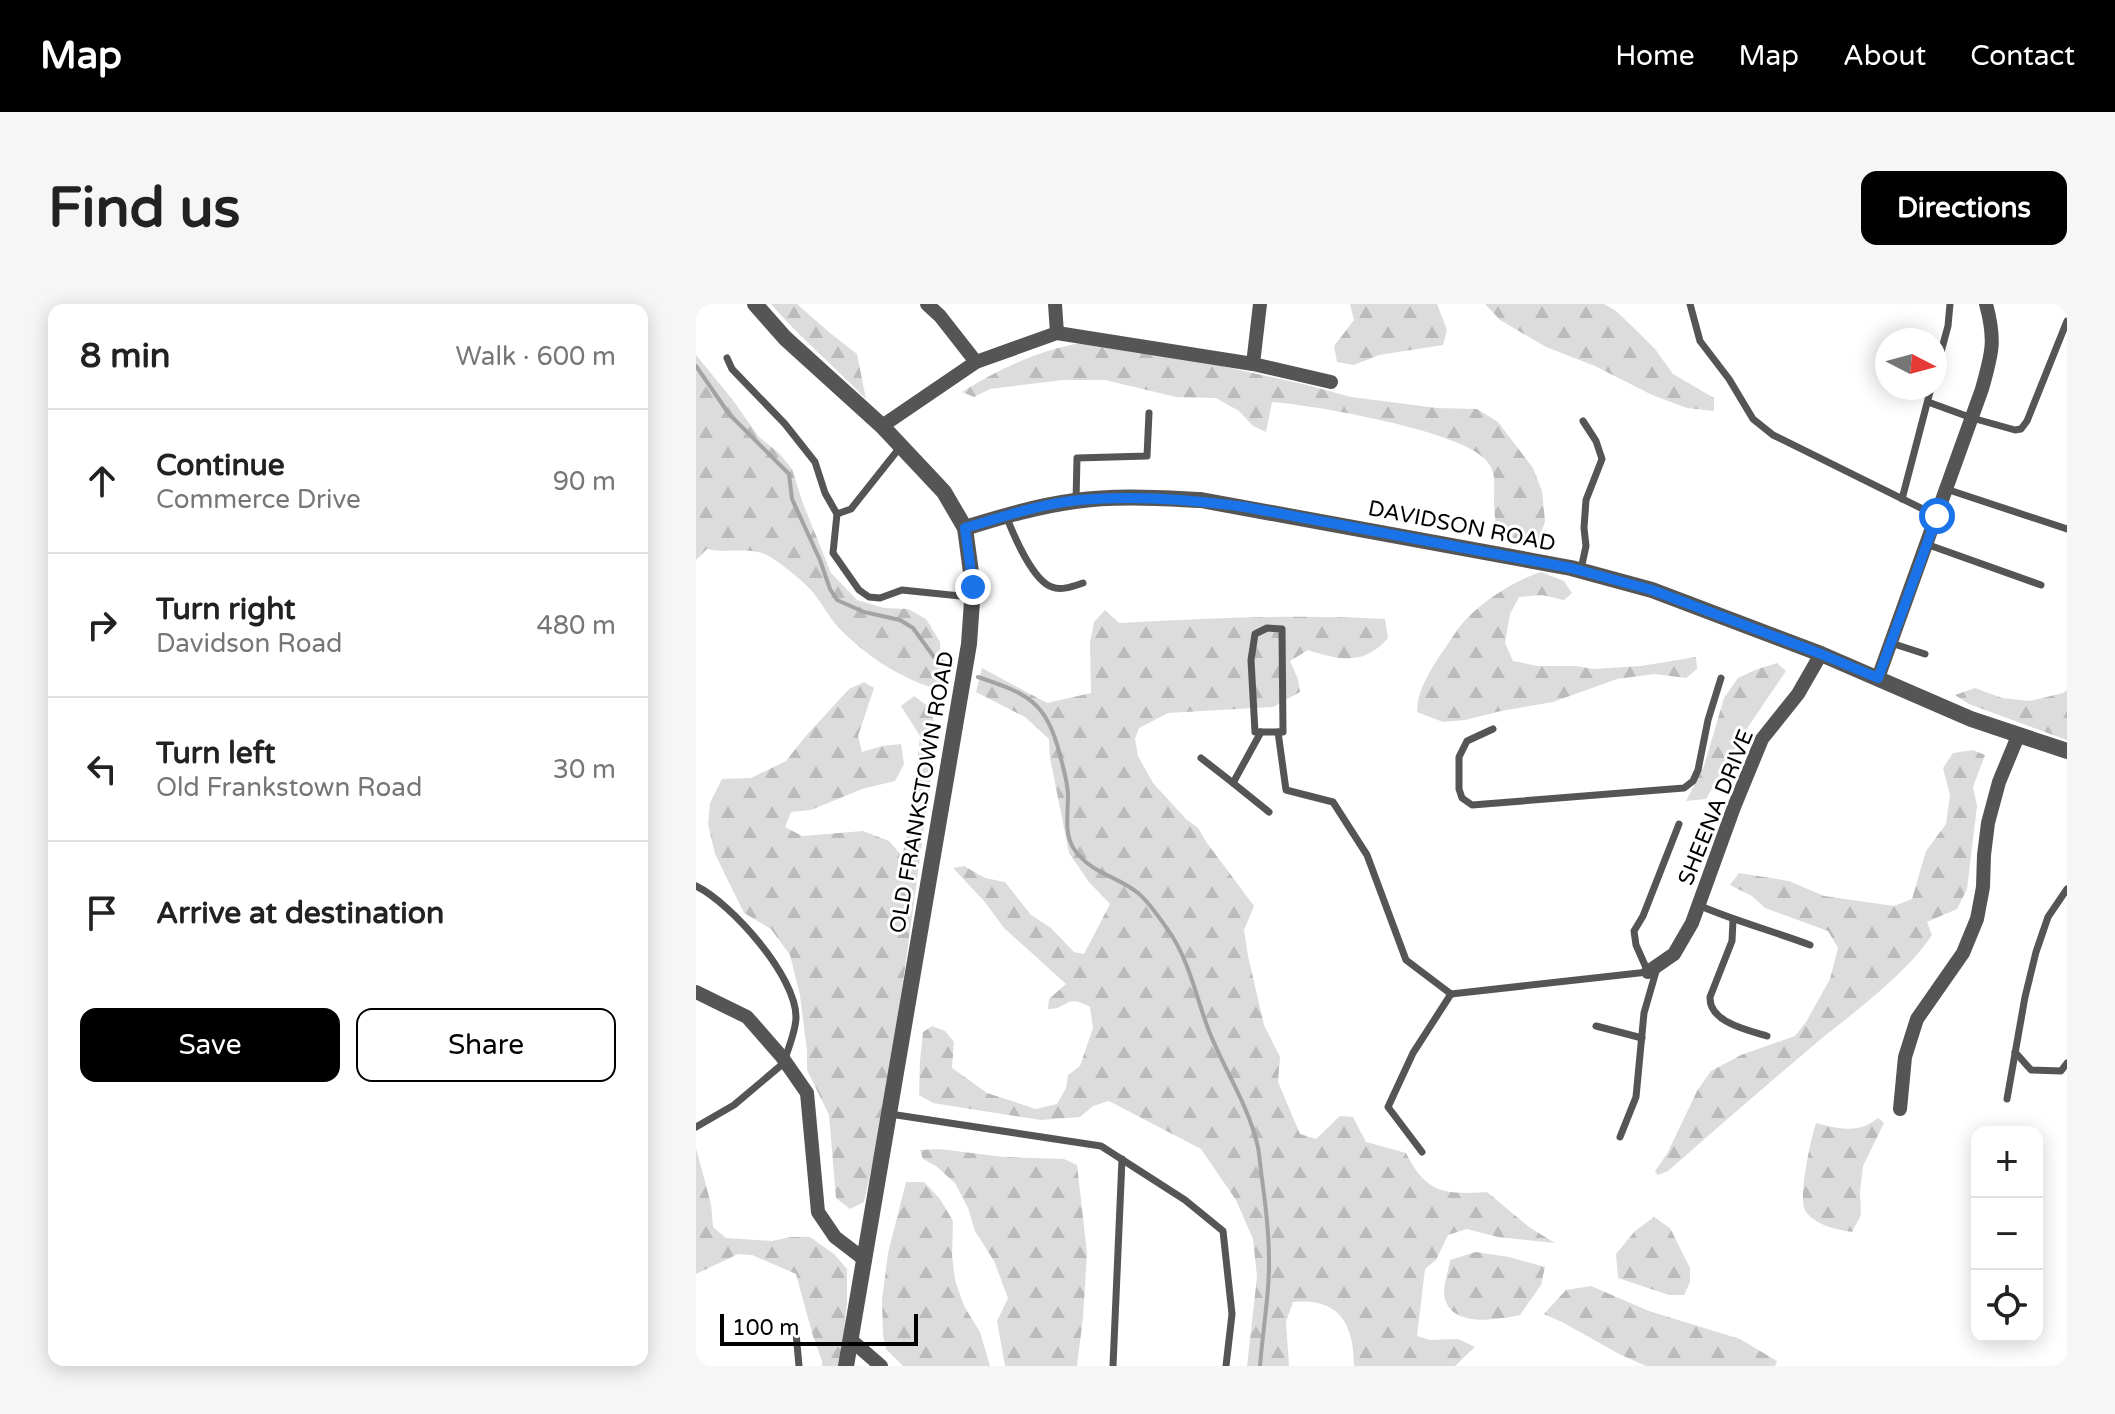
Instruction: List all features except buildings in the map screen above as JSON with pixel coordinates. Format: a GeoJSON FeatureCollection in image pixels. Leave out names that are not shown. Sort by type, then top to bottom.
{"type":"FeatureCollection","features":[{"type":"Feature","properties":{"kind":"street","name":"OLD FRANKSTOWN ROAD"},"geometry":{"type":"LineString","coordinates":[[755,304],[785,338],[882,426],[944,492],[965,528],[973,587],[969,644],[846,1366]]}},
{"type":"Feature","properties":{"kind":"street"},"geometry":{"type":"LineString","coordinates":[[927,304],[976,362]]}},
{"type":"Feature","properties":{"kind":"street"},"geometry":{"type":"LineString","coordinates":[[1055,304],[1057,333]]}},
{"type":"Feature","properties":{"kind":"street"},"geometry":{"type":"LineString","coordinates":[[1253,364],[1260,304]]}},
{"type":"Feature","properties":{"kind":"street"},"geometry":{"type":"LineString","coordinates":[[1878,678],[1993,352],[1986,304]]}},
{"type":"Feature","properties":{"kind":"street"},"geometry":{"type":"LineString","coordinates":[[882,426],[976,362],[1057,333],[1253,364],[1331,382]]}},
{"type":"Feature","properties":{"kind":"street","name":"DAVIDSON ROAD"},"geometry":{"type":"LineString","coordinates":[[965,528],[1076,501],[1147,497],[1201,500],[1581,571],[1652,590],[1821,654],[1971,719],[2067,751]]}},
{"type":"Feature","properties":{"kind":"street","name":"SHEENA DRIVE"},"geometry":{"type":"LineString","coordinates":[[1653,969],[1674,954],[1692,923],[1762,739],[1798,694],[1821,654]]}},
{"type":"Feature","properties":{"kind":"street"},"geometry":{"type":"LineString","coordinates":[[1900,1109],[1905,1057],[1917,1019],[1963,953],[1977,919],[1988,823],[1999,782],[2018,736]]}},
{"type":"Feature","properties":{"kind":"street"},"geometry":{"type":"LineString","coordinates":[[696,992],[747,1017],[807,1093],[818,1212],[835,1237],[865,1260]]}},
{"type":"Feature","properties":{"kind":"street"},"geometry":{"type":"LineString","coordinates":[[851,1340],[881,1366]]}},
{"type":"Feature","properties":{"kind":"lane"},"geometry":{"type":"LineString","coordinates":[[1690,304],[1700,341],[1729,379],[1753,419],[1773,435],[1937,516]]}},
{"type":"Feature","properties":{"kind":"lane"},"geometry":{"type":"LineString","coordinates":[[1947,330],[1950,304]]}},
{"type":"Feature","properties":{"kind":"lane"},"geometry":{"type":"LineString","coordinates":[[1902,499],[1928,402],[1972,418],[2021,429],[2067,321]]}},
{"type":"Feature","properties":{"kind":"lane"},"geometry":{"type":"LineString","coordinates":[[727,358],[732,369],[785,424],[815,462],[825,493],[837,514],[833,553],[859,590],[869,597],[880,598],[902,590],[972,597]]}},
{"type":"Feature","properties":{"kind":"lane"},"geometry":{"type":"LineString","coordinates":[[1076,501],[1077,458],[1147,456],[1149,413]]}},
{"type":"Feature","properties":{"kind":"lane"},"geometry":{"type":"LineString","coordinates":[[1581,571],[1586,546],[1586,500],[1602,459],[1596,441],[1583,421]]}},
{"type":"Feature","properties":{"kind":"lane"},"geometry":{"type":"LineString","coordinates":[[837,514],[851,509],[901,446]]}},
{"type":"Feature","properties":{"kind":"lane"},"geometry":{"type":"LineString","coordinates":[[1946,489],[2067,529]]}},
{"type":"Feature","properties":{"kind":"lane"},"geometry":{"type":"LineString","coordinates":[[1006,516],[1030,566],[1049,587],[1061,589],[1083,583]]}},
{"type":"Feature","properties":{"kind":"lane"},"geometry":{"type":"LineString","coordinates":[[1926,544],[2041,585]]}},
{"type":"Feature","properties":{"kind":"lane"},"geometry":{"type":"LineString","coordinates":[[1267,628],[1282,629],[1283,732],[1261,732],[1255,732],[1251,660],[1255,634],[1267,628]]}},
{"type":"Feature","properties":{"kind":"lane"},"geometry":{"type":"LineString","coordinates":[[1891,643],[1925,654]]}},
{"type":"Feature","properties":{"kind":"lane"},"geometry":{"type":"LineString","coordinates":[[1493,729],[1467,741],[1459,757],[1459,789],[1462,798],[1472,805],[1684,788],[1693,781],[1698,770],[1708,720],[1721,678]]}},
{"type":"Feature","properties":{"kind":"lane"},"geometry":{"type":"LineString","coordinates":[[1233,783],[1261,732]]}},
{"type":"Feature","properties":{"kind":"lane"},"geometry":{"type":"LineString","coordinates":[[1278,732],[1286,790],[1333,802],[1367,855],[1406,960],[1451,994],[1653,969]]}},
{"type":"Feature","properties":{"kind":"lane"},"geometry":{"type":"LineString","coordinates":[[1201,758],[1269,812]]}},
{"type":"Feature","properties":{"kind":"lane"},"geometry":{"type":"LineString","coordinates":[[1620,1137],[1636,1097],[1644,1013],[1653,969],[1636,945],[1634,931],[1643,916],[1679,824]]}},
{"type":"Feature","properties":{"kind":"lane"},"geometry":{"type":"LineString","coordinates":[[696,886],[759,940],[789,986],[796,1017],[785,1062],[734,1105],[696,1127]]}},
{"type":"Feature","properties":{"kind":"lane"},"geometry":{"type":"LineString","coordinates":[[2007,1099],[2036,952],[2048,917],[2067,889]]}},
{"type":"Feature","properties":{"kind":"lane"},"geometry":{"type":"LineString","coordinates":[[1698,905],[1810,945]]}},
{"type":"Feature","properties":{"kind":"lane"},"geometry":{"type":"LineString","coordinates":[[1733,920],[1732,941],[1710,997],[1710,1005],[1714,1013],[1767,1036]]}},
{"type":"Feature","properties":{"kind":"lane"},"geometry":{"type":"LineString","coordinates":[[1422,1152],[1388,1107],[1413,1053],[1451,994]]}},
{"type":"Feature","properties":{"kind":"lane"},"geometry":{"type":"LineString","coordinates":[[1596,1026],[1642,1038]]}},
{"type":"Feature","properties":{"kind":"lane"},"geometry":{"type":"LineString","coordinates":[[2015,1052],[2031,1070],[2061,1071],[2067,1063]]}},
{"type":"Feature","properties":{"kind":"lane"},"geometry":{"type":"LineString","coordinates":[[888,1114],[1101,1146],[1185,1200],[1223,1231],[1232,1314],[1226,1366]]}},
{"type":"Feature","properties":{"kind":"lane"},"geometry":{"type":"LineString","coordinates":[[1113,1366],[1122,1159]]}},
{"type":"Feature","properties":{"kind":"lane"},"geometry":{"type":"LineString","coordinates":[[796,1333],[799,1366]]}},
{"type":"Feature","properties":{"kind":"green space"},"geometry":{"type":"Polygon","coordinates":[[[771,304],[797,304],[857,354],[866,399],[794,329],[771,304]]]}},
{"type":"Feature","properties":{"kind":"green space"},"geometry":{"type":"Polygon","coordinates":[[[1350,304],[1437,304],[1447,330],[1443,345],[1379,355],[1354,365],[1337,362],[1334,346],[1354,320],[1350,304]]]}},
{"type":"Feature","properties":{"kind":"green space"},"geometry":{"type":"Polygon","coordinates":[[[1485,304],[1604,304],[1616,311],[1655,349],[1673,374],[1714,398],[1714,411],[1687,408],[1652,395],[1595,366],[1546,347],[1500,320],[1485,304]]]}},
{"type":"Feature","properties":{"kind":"green space"},"geometry":{"type":"Polygon","coordinates":[[[1081,343],[1199,361],[1351,397],[1437,408],[1477,409],[1498,422],[1533,468],[1542,491],[1545,521],[1537,546],[1512,541],[1496,525],[1494,479],[1486,460],[1471,449],[1417,429],[1319,408],[1272,402],[1266,432],[1216,398],[1176,397],[1105,380],[1063,380],[990,389],[974,397],[962,392],[1020,362],[1050,350],[1081,343]]]}},
{"type":"Feature","properties":{"kind":"green space"},"geometry":{"type":"Polygon","coordinates":[[[696,355],[759,437],[779,453],[792,469],[831,573],[857,600],[884,608],[908,609],[926,619],[940,642],[939,690],[899,673],[862,649],[836,624],[807,586],[767,555],[707,549],[696,560],[696,355]]]}},
{"type":"Feature","properties":{"kind":"green space"},"geometry":{"type":"Polygon","coordinates":[[[1541,572],[1564,581],[1572,593],[1564,600],[1542,595],[1519,597],[1510,614],[1505,643],[1513,661],[1538,666],[1593,669],[1641,666],[1696,657],[1697,669],[1686,678],[1654,674],[1617,679],[1553,702],[1465,720],[1443,722],[1417,712],[1426,678],[1458,629],[1496,595],[1541,572]]]}},
{"type":"Feature","properties":{"kind":"green space"},"geometry":{"type":"Polygon","coordinates":[[[1105,610],[1119,623],[1252,617],[1385,619],[1388,638],[1361,657],[1341,658],[1308,650],[1290,661],[1300,692],[1273,707],[1168,713],[1139,728],[1135,739],[1138,756],[1153,783],[1198,828],[1254,906],[1244,930],[1248,956],[1264,1025],[1280,1057],[1278,1082],[1300,1134],[1316,1139],[1340,1116],[1353,1117],[1366,1142],[1406,1153],[1429,1184],[1448,1192],[1487,1192],[1529,1227],[1555,1243],[1498,1237],[1467,1229],[1448,1235],[1436,1260],[1425,1269],[1417,1336],[1430,1340],[1458,1339],[1475,1347],[1455,1366],[1354,1366],[1351,1338],[1341,1316],[1322,1304],[1293,1302],[1286,1322],[1289,1366],[1247,1366],[1257,1277],[1253,1239],[1236,1200],[1201,1149],[1109,1101],[1093,1106],[1080,1117],[1041,1120],[933,1103],[919,1095],[923,1032],[932,1026],[945,1031],[954,1042],[952,1068],[987,1093],[1036,1109],[1057,1104],[1066,1088],[1068,1075],[1080,1066],[1093,1028],[1090,1007],[1071,1001],[1048,1009],[1049,999],[1066,984],[1004,928],[953,868],[964,866],[985,878],[1005,882],[1031,915],[1051,928],[1074,952],[1084,954],[1110,904],[1089,882],[1069,853],[1049,739],[1025,717],[976,692],[982,668],[1047,703],[1091,693],[1090,643],[1094,622],[1105,610]]]}},
{"type":"Feature","properties":{"kind":"green space"},"geometry":{"type":"Polygon","coordinates":[[[1777,663],[1786,671],[1750,724],[1706,799],[1686,801],[1704,766],[1724,698],[1738,678],[1777,663]]]}},
{"type":"Feature","properties":{"kind":"green space"},"geometry":{"type":"Polygon","coordinates":[[[864,682],[874,688],[858,736],[862,752],[901,744],[904,764],[895,781],[862,789],[811,810],[791,812],[785,827],[802,836],[863,831],[889,841],[902,856],[911,818],[920,736],[901,706],[914,696],[932,709],[936,739],[882,1121],[864,1202],[850,1209],[836,1198],[829,1115],[807,1070],[800,995],[790,955],[771,929],[744,913],[715,854],[708,824],[710,803],[722,779],[751,778],[786,761],[849,689],[864,682]]]}},
{"type":"Feature","properties":{"kind":"green space"},"geometry":{"type":"Polygon","coordinates":[[[1975,688],[2002,698],[2030,701],[2067,690],[2067,740],[1969,704],[1955,695],[1975,688]]]}},
{"type":"Feature","properties":{"kind":"green space"},"geometry":{"type":"Polygon","coordinates":[[[1973,750],[1985,755],[1973,787],[1977,806],[1967,889],[1957,909],[1927,922],[1932,935],[1896,977],[1668,1171],[1658,1175],[1655,1171],[1667,1154],[1697,1091],[1711,1071],[1741,1055],[1795,1036],[1830,979],[1838,948],[1828,931],[1765,908],[1752,896],[1730,885],[1739,873],[1789,881],[1824,896],[1894,906],[1912,899],[1926,851],[1946,824],[1950,795],[1943,768],[1953,753],[1973,750]]]}},
{"type":"Feature","properties":{"kind":"green space"},"geometry":{"type":"Polygon","coordinates":[[[1878,1118],[1884,1123],[1863,1166],[1861,1215],[1852,1232],[1821,1224],[1806,1212],[1803,1195],[1816,1123],[1856,1128],[1878,1118]]]}},
{"type":"Feature","properties":{"kind":"green space"},"geometry":{"type":"Polygon","coordinates":[[[696,1148],[711,1204],[713,1227],[726,1238],[772,1241],[810,1237],[834,1254],[847,1269],[847,1303],[840,1366],[822,1366],[796,1274],[752,1255],[738,1254],[696,1274],[696,1148]]]}},
{"type":"Feature","properties":{"kind":"green space"},"geometry":{"type":"Polygon","coordinates":[[[939,1149],[1004,1157],[1064,1159],[1077,1165],[1087,1253],[1077,1366],[1005,1366],[997,1321],[1008,1298],[994,1261],[975,1231],[955,1183],[923,1159],[920,1150],[939,1149]]]}},
{"type":"Feature","properties":{"kind":"green space"},"geometry":{"type":"Polygon","coordinates":[[[906,1182],[924,1182],[940,1199],[953,1221],[955,1280],[964,1306],[980,1332],[990,1366],[903,1366],[886,1349],[882,1300],[888,1253],[906,1182]]]}},
{"type":"Feature","properties":{"kind":"green space"},"geometry":{"type":"Polygon","coordinates":[[[1654,1217],[1670,1228],[1690,1268],[1690,1282],[1684,1295],[1669,1295],[1618,1278],[1616,1254],[1635,1231],[1654,1217]]]}},
{"type":"Feature","properties":{"kind":"green space"},"geometry":{"type":"Polygon","coordinates":[[[1476,1252],[1545,1267],[1541,1285],[1520,1315],[1474,1319],[1453,1312],[1447,1304],[1444,1288],[1450,1260],[1476,1252]]]}},
{"type":"Feature","properties":{"kind":"green space"},"geometry":{"type":"Polygon","coordinates":[[[1591,1286],[1649,1311],[1740,1339],[1777,1361],[1775,1366],[1646,1366],[1544,1314],[1566,1290],[1591,1286]]]}},
{"type":"Feature","properties":{"kind":"waterway"},"geometry":{"type":"LineString","coordinates":[[696,366],[729,414],[789,474],[792,499],[837,600],[864,612],[900,620],[913,628],[934,657],[951,666]]}},
{"type":"Feature","properties":{"kind":"waterway"},"geometry":{"type":"LineString","coordinates":[[978,677],[1022,695],[1041,711],[1055,737],[1065,775],[1068,830],[1074,849],[1088,864],[1142,897],[1169,931],[1184,958],[1209,1031],[1253,1128],[1258,1147],[1269,1260],[1260,1366]]}},
{"type":"Feature","properties":{"kind":"route"},"geometry":{"type":"LineString","coordinates":[[973,587],[965,528],[1019,512],[1076,501],[1147,497],[1201,500],[1581,571],[1652,590],[1878,678],[1937,516]]}}]}
